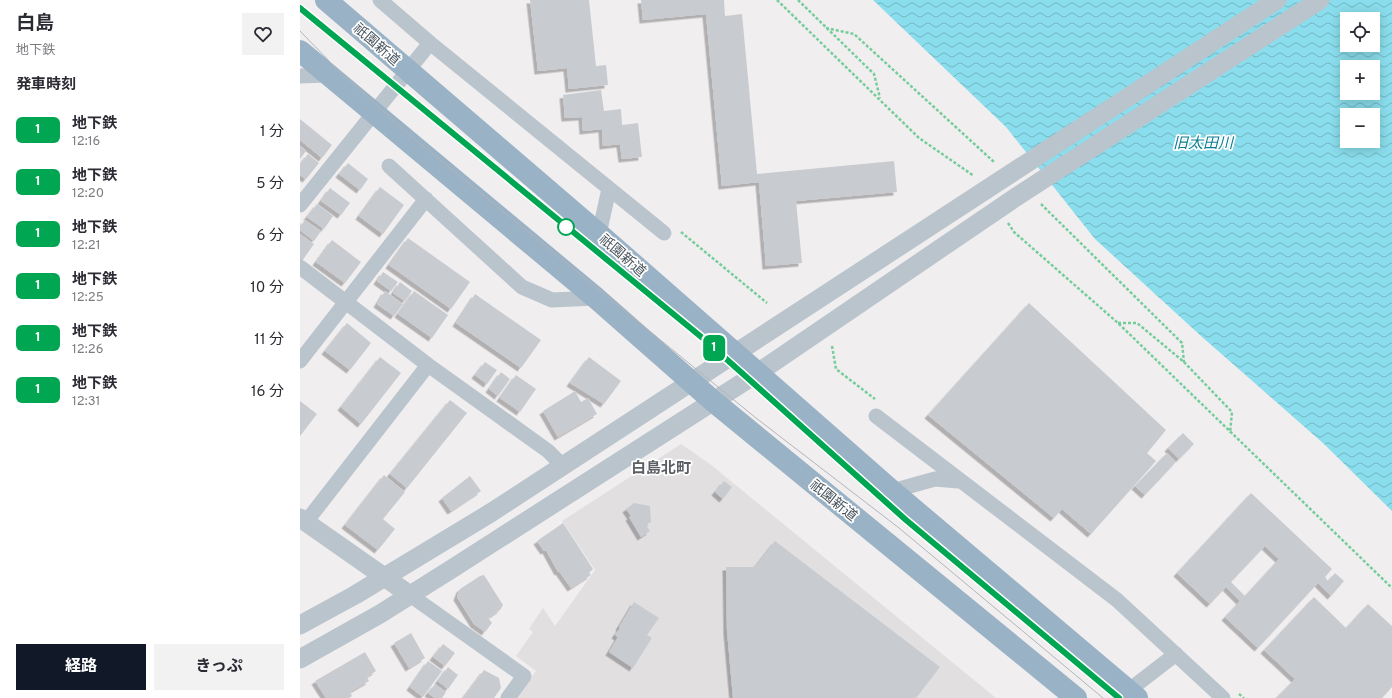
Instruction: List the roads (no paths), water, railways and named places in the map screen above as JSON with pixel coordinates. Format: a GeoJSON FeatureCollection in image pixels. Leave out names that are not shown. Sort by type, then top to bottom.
{"type":"FeatureCollection","features":[{"type":"Feature","properties":{"kind":"highway","name":"祇園新道"},"geometry":{"type":"LineString","coordinates":[[326,0],[599,234],[735,353],[756,374],[1132,695]]}},
{"type":"Feature","properties":{"kind":"highway","name":"祇園新道"},"geometry":{"type":"LineString","coordinates":[[300,51],[596,298],[713,401],[1076,698]]}},
{"type":"Feature","properties":{"kind":"street"},"geometry":{"type":"LineString","coordinates":[[380,0],[430,43],[664,233]]}},
{"type":"Feature","properties":{"kind":"street"},"geometry":{"type":"LineString","coordinates":[[300,625],[384,577],[492,512],[1277,0]]}},
{"type":"Feature","properties":{"kind":"street"},"geometry":{"type":"LineString","coordinates":[[300,659],[380,614],[756,374],[1016,197],[1320,0]]}},
{"type":"Feature","properties":{"kind":"street"},"geometry":{"type":"LineString","coordinates":[[300,205],[430,43]]}},
{"type":"Feature","properties":{"kind":"street"},"geometry":{"type":"LineString","coordinates":[[300,76],[328,75]]}},
{"type":"Feature","properties":{"kind":"street"},"geometry":{"type":"LineString","coordinates":[[389,166],[522,286],[552,300],[596,298]]}},
{"type":"Feature","properties":{"kind":"street"},"geometry":{"type":"LineString","coordinates":[[599,234],[609,189]]}},
{"type":"Feature","properties":{"kind":"street"},"geometry":{"type":"LineString","coordinates":[[300,361],[426,199]]}},
{"type":"Feature","properties":{"kind":"street"},"geometry":{"type":"LineString","coordinates":[[300,268],[428,365],[548,451],[562,466]]}},
{"type":"Feature","properties":{"kind":"street"},"geometry":{"type":"LineString","coordinates":[[428,365],[303,520],[524,676],[508,698]]}},
{"type":"Feature","properties":{"kind":"street"},"geometry":{"type":"LineString","coordinates":[[876,416],[958,481],[1117,600],[1223,698]]}},
{"type":"Feature","properties":{"kind":"street"},"geometry":{"type":"LineString","coordinates":[[892,491],[935,480],[958,481]]}},
{"type":"Feature","properties":{"kind":"street"},"geometry":{"type":"LineString","coordinates":[[1132,695],[1176,654]]}},
{"type":"Feature","properties":{"kind":"water","name":"旧太田川"},"geometry":{"type":"Polygon","coordinates":[[[873,0],[1392,0],[1392,511],[1324,444],[1201,336],[1095,239],[1006,127],[873,0]]]}},
{"type":"Feature","properties":{"kind":"tram line"},"geometry":{"type":"LineString","coordinates":[[300,8],[705,340],[906,520],[1119,698]]}},
{"type":"Feature","properties":{"kind":"tram line"},"geometry":{"type":"LineString","coordinates":[[300,31],[332,64],[406,132],[756,418],[899,528],[1103,698]]}},
{"type":"Feature","properties":{"kind":"metro line","name":"1"},"geometry":{"type":"LineString","coordinates":[[300,8],[705,340],[772,398],[838,460],[906,520],[1119,698]]}},
{"type":"Feature","properties":{"kind":"district","name":"白島北町"},"geometry":{"type":"Point","coordinates":[661,468]}}]}
